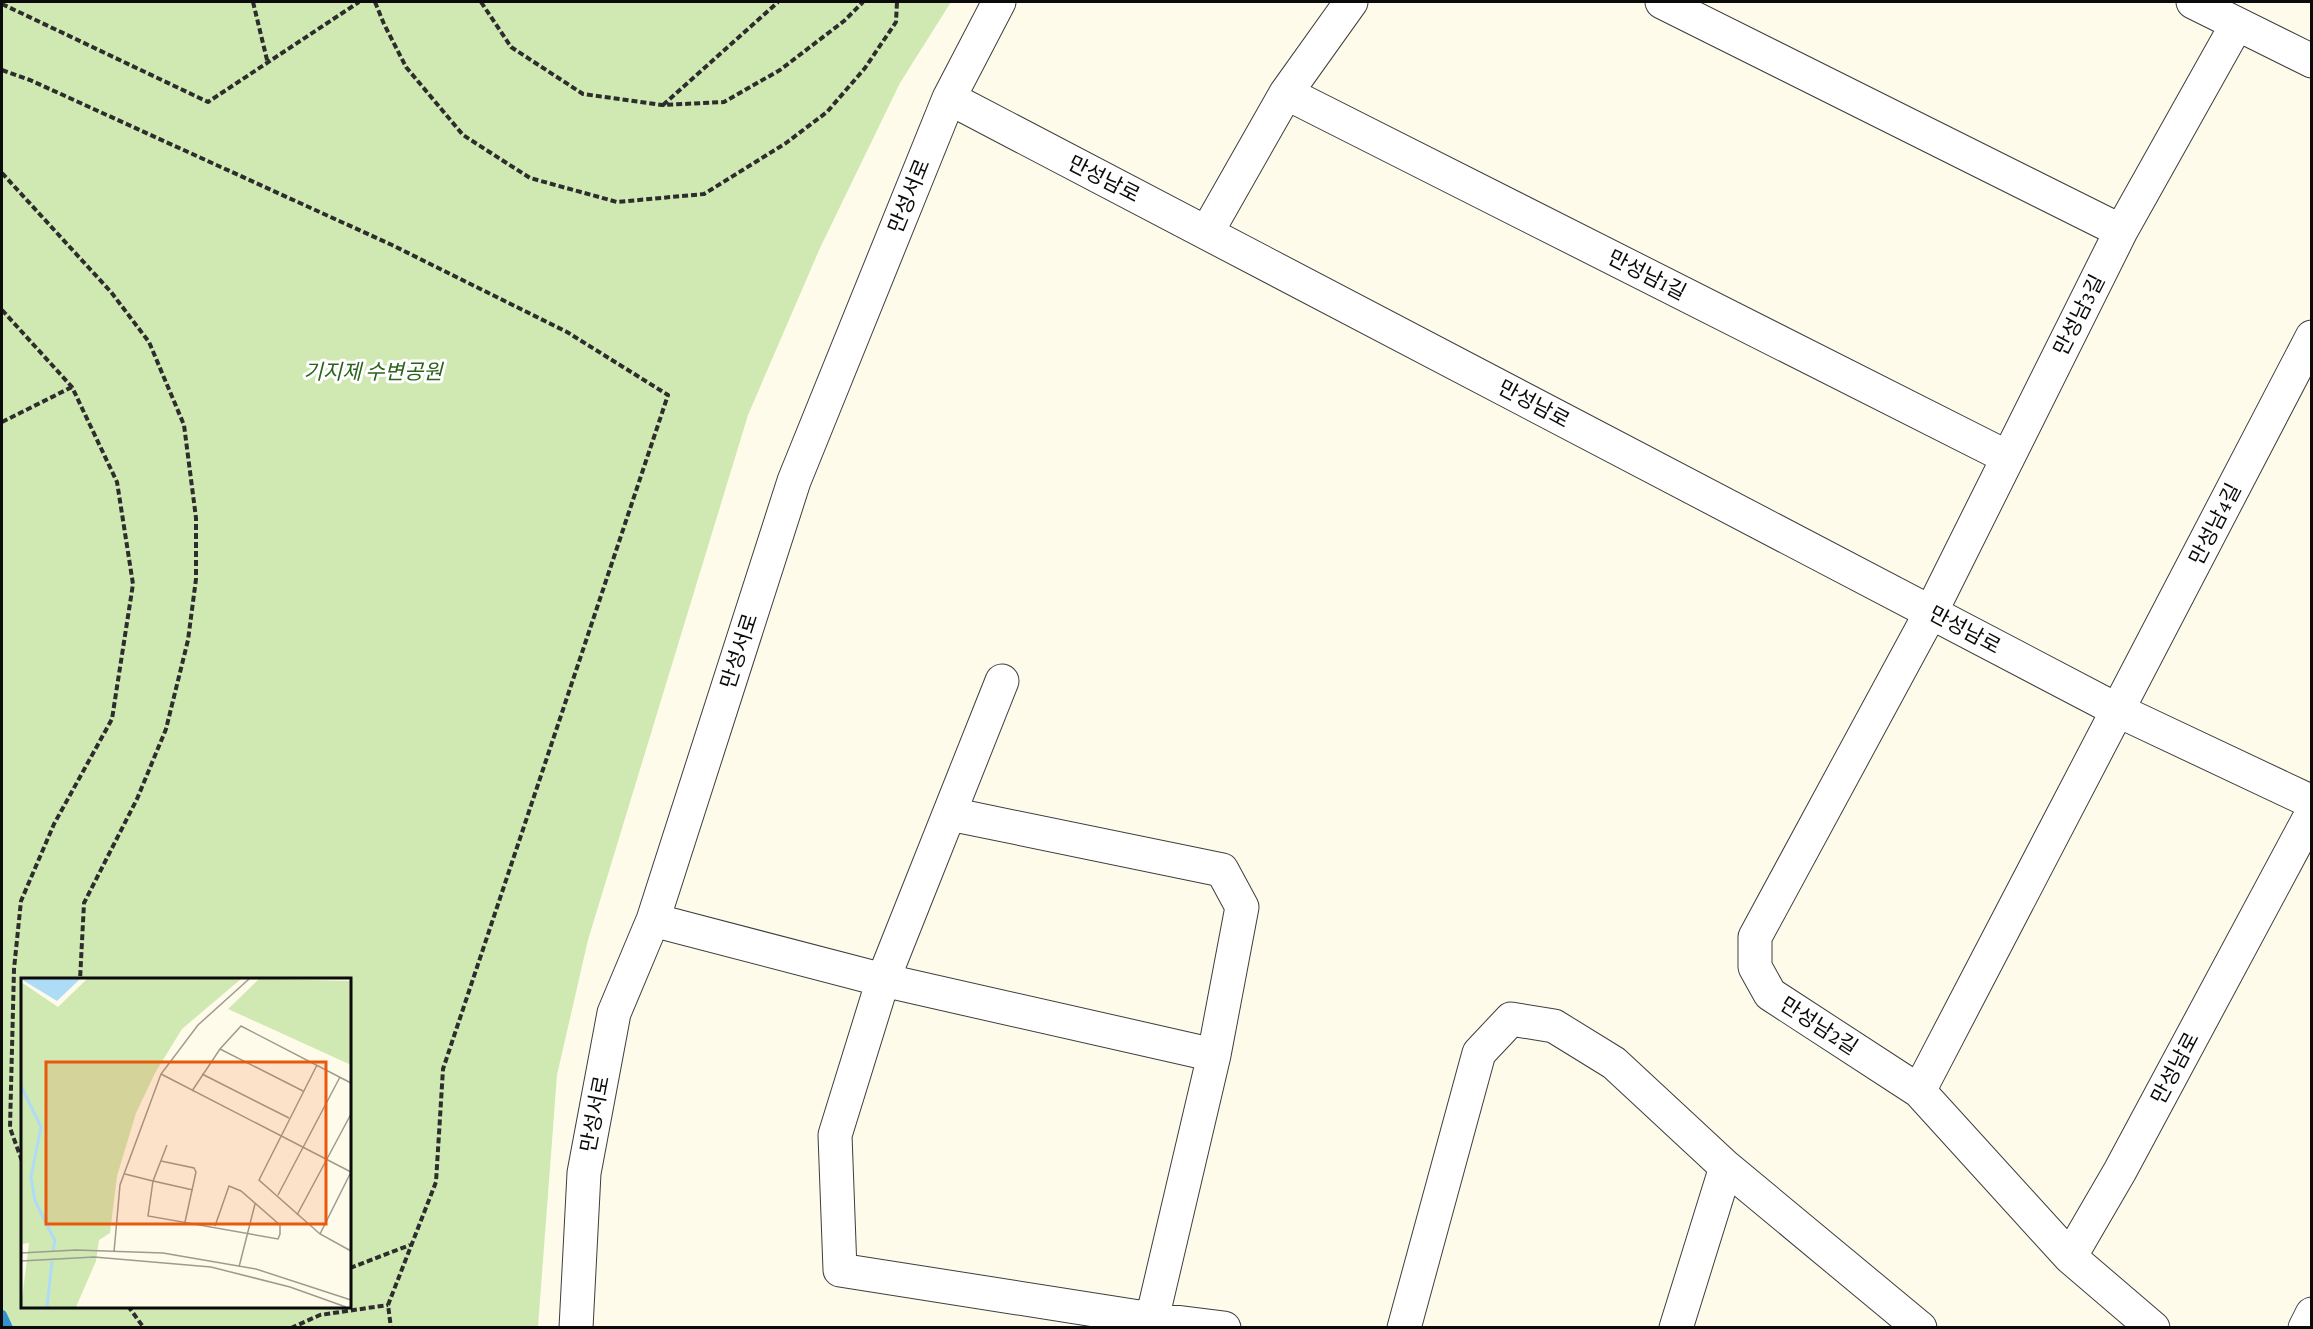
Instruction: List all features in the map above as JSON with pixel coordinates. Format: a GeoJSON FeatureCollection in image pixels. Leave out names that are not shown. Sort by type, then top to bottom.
{"type":"FeatureCollection","features":[{"type":"Feature","properties":{"kind":"street","name":"만성서로"},"geometry":{"type":"LineString","coordinates":[[576,1328],[584,1173],[614,1013],[653,920],[794,481],[949,98],[999,2]]}},
{"type":"Feature","properties":{"kind":"street"},"geometry":{"type":"LineString","coordinates":[[1207,232],[1286,93],[1351,2]]}},
{"type":"Feature","properties":{"kind":"street"},"geometry":{"type":"LineString","coordinates":[[1662,2],[2121,231]]}},
{"type":"Feature","properties":{"kind":"street"},"geometry":{"type":"LineString","coordinates":[[2193,2],[2312,62]]}},
{"type":"Feature","properties":{"kind":"street","name":"만성남3길"},"geometry":{"type":"LineString","coordinates":[[1931,612],[2121,231],[2237,24]]}},
{"type":"Feature","properties":{"kind":"street","name":"만성남1길"},"geometry":{"type":"LineString","coordinates":[[1286,93],[2007,457]]}},
{"type":"Feature","properties":{"kind":"street","name":"만성남로"},"geometry":{"type":"LineString","coordinates":[[949,98],[2119,711],[2312,802]]}},
{"type":"Feature","properties":{"kind":"street","name":"만성남4길"},"geometry":{"type":"LineString","coordinates":[[2119,711],[2312,337]]}},
{"type":"Feature","properties":{"kind":"street","name":"만성남2길"},"geometry":{"type":"LineString","coordinates":[[1931,612],[1755,937],[1755,967],[1770,994],[1919,1091],[2070,1257],[2153,1328]]}},
{"type":"Feature","properties":{"kind":"street"},"geometry":{"type":"LineString","coordinates":[[1002,681],[884,981],[835,1134],[840,1270],[1152,1319],[1224,1328]]}},
{"type":"Feature","properties":{"kind":"street"},"geometry":{"type":"LineString","coordinates":[[1919,1091],[2119,711]]}},
{"type":"Feature","properties":{"kind":"street","name":"만성남로"},"geometry":{"type":"LineString","coordinates":[[2070,1257],[2120,1171],[2312,813]]}},
{"type":"Feature","properties":{"kind":"street"},"geometry":{"type":"LineString","coordinates":[[950,814],[1222,870],[1242,907],[1214,1055],[1152,1319]]}},
{"type":"Feature","properties":{"kind":"street"},"geometry":{"type":"LineString","coordinates":[[653,920],[884,981],[1214,1055]]}},
{"type":"Feature","properties":{"kind":"street"},"geometry":{"type":"LineString","coordinates":[[1404,1328],[1479,1053],[1510,1018],[1554,1026],[1614,1063],[1726,1167],[1920,1328]]}},
{"type":"Feature","properties":{"kind":"street"},"geometry":{"type":"LineString","coordinates":[[1676,1328],[1726,1167]]}},
{"type":"Feature","properties":{"kind":"street"},"geometry":{"type":"LineString","coordinates":[[2305,1328],[2312,1314]]}},
{"type":"Feature","properties":{"kind":"path"},"geometry":{"type":"LineString","coordinates":[[253,2],[268,63]]}},
{"type":"Feature","properties":{"kind":"path"},"geometry":{"type":"LineString","coordinates":[[2,4],[208,102],[359,2]]}},
{"type":"Feature","properties":{"kind":"path"},"geometry":{"type":"LineString","coordinates":[[375,2],[406,67],[463,135],[530,178],[617,202],[704,194],[786,143],[827,112],[865,68],[896,22],[897,2]]}},
{"type":"Feature","properties":{"kind":"path"},"geometry":{"type":"LineString","coordinates":[[481,2],[511,47],[583,94],[662,105],[724,102],[780,70],[844,21],[863,2]]}},
{"type":"Feature","properties":{"kind":"path"},"geometry":{"type":"LineString","coordinates":[[662,105],[778,2]]}},
{"type":"Feature","properties":{"kind":"path"},"geometry":{"type":"LineString","coordinates":[[2,70],[30,80],[392,245],[567,332],[668,395],[443,1069],[436,1182],[388,1305],[391,1328]]}},
{"type":"Feature","properties":{"kind":"path"},"geometry":{"type":"LineString","coordinates":[[2,173],[111,292],[149,342],[184,425],[196,518],[196,579],[188,640],[166,729],[137,799],[84,903],[80,978]]}},
{"type":"Feature","properties":{"kind":"path"},"geometry":{"type":"LineString","coordinates":[[2,310],[72,387],[117,482],[133,584],[112,719],[54,824],[21,901],[14,969],[10,1128],[21,1158]]}},
{"type":"Feature","properties":{"kind":"path"},"geometry":{"type":"LineString","coordinates":[[2,422],[72,387]]}},
{"type":"Feature","properties":{"kind":"path"},"geometry":{"type":"LineString","coordinates":[[351,1268],[410,1244]]}},
{"type":"Feature","properties":{"kind":"path"},"geometry":{"type":"LineString","coordinates":[[291,1328],[320,1315],[388,1305]]}},
{"type":"Feature","properties":{"kind":"path"},"geometry":{"type":"LineString","coordinates":[[129,1308],[144,1328]]}},
{"type":"Feature","properties":{"kind":"green space","name":"기지제 수변공원"},"geometry":{"type":"Polygon","coordinates":[[[2,2],[951,2],[900,83],[820,248],[748,415],[588,940],[557,1075],[538,1327],[2,1327],[2,2]]]}},
{"type":"Feature","properties":{"kind":"waterway"},"geometry":{"type":"LineString","coordinates":[[2,1315],[8,1328]]}}]}
